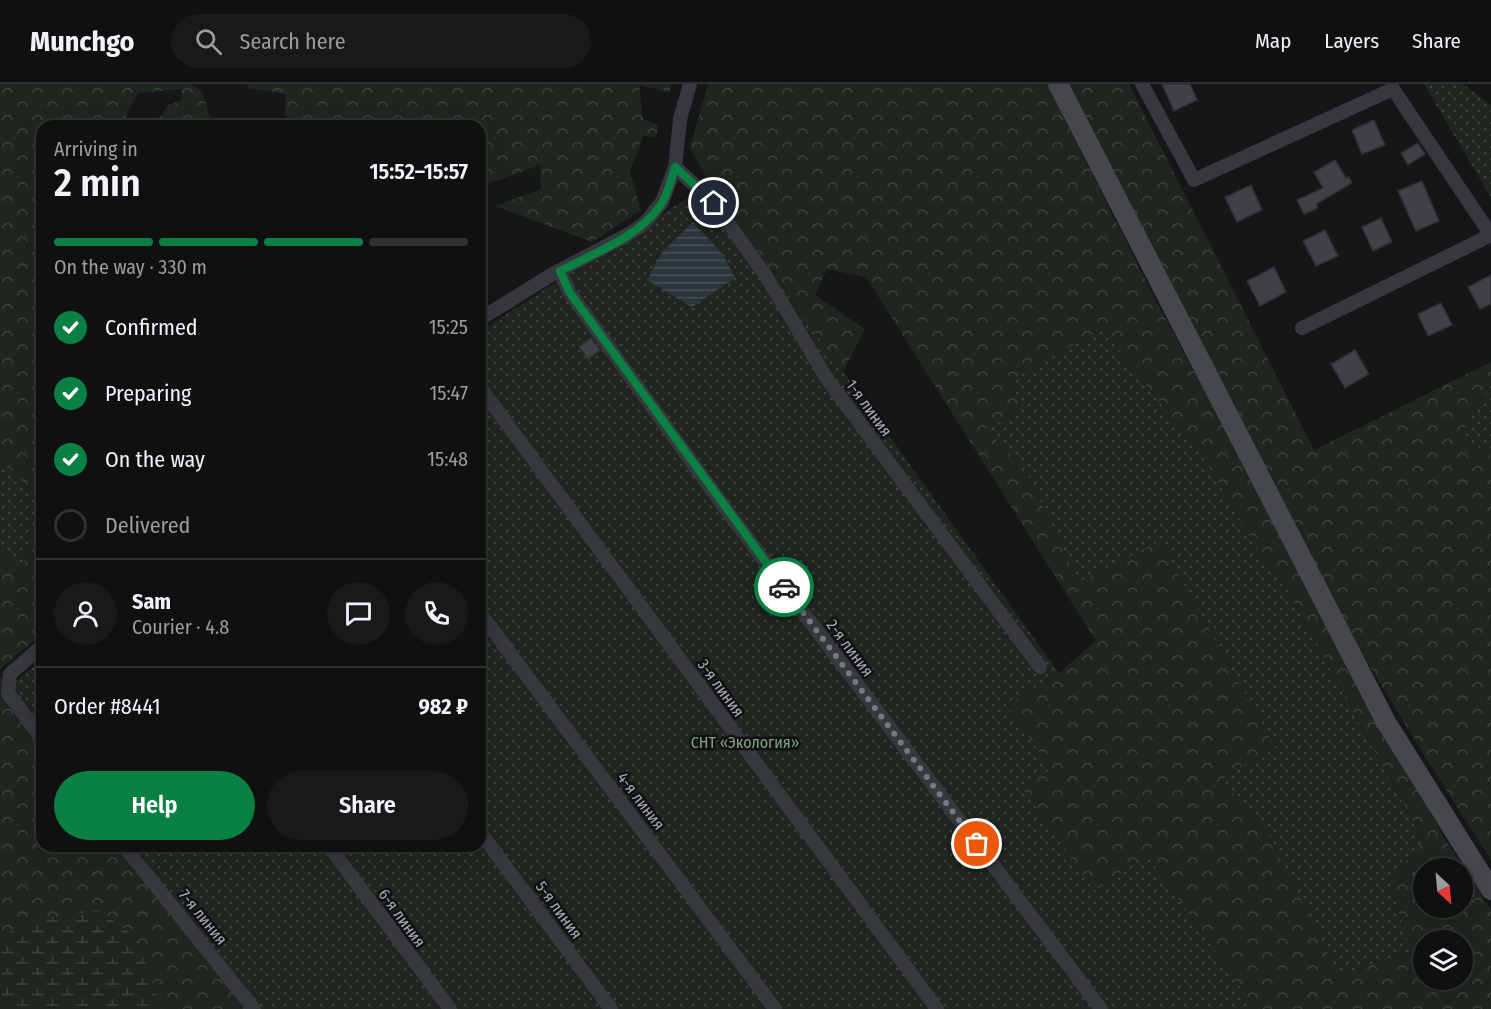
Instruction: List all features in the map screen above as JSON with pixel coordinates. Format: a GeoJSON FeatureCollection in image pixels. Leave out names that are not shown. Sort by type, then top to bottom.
{"type":"FeatureCollection","features":[{"type":"Feature","properties":{"kind":"main road"},"geometry":{"type":"LineString","coordinates":[[1058,84],[1386,722],[1491,890]]}},
{"type":"Feature","properties":{"kind":"street"},"geometry":{"type":"LineString","coordinates":[[486,316],[645,223],[662,202],[675,167],[680,119],[690,84]]}},
{"type":"Feature","properties":{"kind":"street"},"geometry":{"type":"LineString","coordinates":[[1142,84],[1194,180],[1393,89],[1491,236],[1302,328]]}},
{"type":"Feature","properties":{"kind":"street","name":"1-я линия"},"geometry":{"type":"LineString","coordinates":[[675,167],[714,203],[766,276],[827,379],[1040,667]]}},
{"type":"Feature","properties":{"kind":"street","name":"2-я линия"},"geometry":{"type":"LineString","coordinates":[[560,271],[570,293],[728,512],[1101,1009]]}},
{"type":"Feature","properties":{"kind":"street","name":"3-я линия"},"geometry":{"type":"LineString","coordinates":[[486,395],[937,1009]]}},
{"type":"Feature","properties":{"kind":"street","name":"4-я линия"},"geometry":{"type":"LineString","coordinates":[[486,621],[775,1009]]}},
{"type":"Feature","properties":{"kind":"street"},"geometry":{"type":"LineString","coordinates":[[36,651],[10,674],[8,693],[36,731]]}},
{"type":"Feature","properties":{"kind":"street","name":"5-я линия"},"geometry":{"type":"LineString","coordinates":[[486,840],[611,1009]]}},
{"type":"Feature","properties":{"kind":"street","name":"7-я линия"},"geometry":{"type":"LineString","coordinates":[[129,852],[254,1009]]}},
{"type":"Feature","properties":{"kind":"street","name":"6-я линия"},"geometry":{"type":"LineString","coordinates":[[333,852],[450,1009]]}},
{"type":"Feature","properties":{"kind":"green space"},"geometry":{"type":"Polygon","coordinates":[[[0,84],[191,84],[202,92],[211,120],[158,120],[168,105],[182,100],[181,89],[138,93],[125,118],[129,120],[36,120],[36,494],[0,460],[0,84]]]}},
{"type":"Feature","properties":{"kind":"green space"},"geometry":{"type":"Polygon","coordinates":[[[247,84],[671,84],[670,92],[639,85],[643,119],[658,125],[656,137],[643,136],[630,171],[641,210],[592,242],[495,206],[541,189],[540,165],[486,185],[486,120],[290,120],[285,115],[286,94],[248,88],[247,84]]]}},
{"type":"Feature","properties":{"kind":"green space"},"geometry":{"type":"Polygon","coordinates":[[[708,84],[1047,84],[1154,297],[1443,836],[1457,858],[1413,858],[1413,918],[1473,918],[1473,882],[1491,910],[1491,1009],[1256,1009],[1147,855],[1094,891],[1023,789],[1051,769],[1007,705],[1059,673],[1096,641],[866,277],[827,269],[815,295],[865,329],[843,372],[709,184],[690,147],[708,84]],[[1102,329],[1012,379],[1021,412],[985,429],[1024,467],[1079,582],[1160,541],[1275,747],[1221,780],[1265,829],[1339,975],[1411,952],[1389,879],[1424,841],[1287,590],[1256,548],[1206,461],[1102,329]]]}},
{"type":"Feature","properties":{"kind":"green space"},"geometry":{"type":"Polygon","coordinates":[[[1069,84],[1129,84],[1314,450],[1491,362],[1491,383],[1462,434],[1491,457],[1491,860],[1326,595],[1069,84]]]}},
{"type":"Feature","properties":{"kind":"green space"},"geometry":{"type":"Polygon","coordinates":[[[1424,84],[1463,84],[1491,105],[1491,198],[1424,84]]]}},
{"type":"Feature","properties":{"kind":"green space","name":"СНТ «Экология»"},"geometry":{"type":"Polygon","coordinates":[[[709,184],[1059,673],[1007,705],[1052,770],[1024,789],[1147,855],[1256,1009],[247,1009],[133,852],[486,852],[486,327],[709,184]]]}},
{"type":"Feature","properties":{"kind":"green space"},"geometry":{"type":"Polygon","coordinates":[[[1102,329],[1206,461],[1256,548],[1287,590],[1424,842],[1389,879],[1411,952],[1339,975],[1265,829],[1220,780],[1275,747],[1160,542],[1079,582],[1024,467],[984,429],[1021,412],[1011,379],[1102,329]]]}},
{"type":"Feature","properties":{"kind":"green space"},"geometry":{"type":"Polygon","coordinates":[[[1491,383],[1491,457],[1462,434],[1491,383]]]}},
{"type":"Feature","properties":{"kind":"green space"},"geometry":{"type":"Polygon","coordinates":[[[0,460],[36,494],[36,506],[23,570],[0,548],[0,460]]]}},
{"type":"Feature","properties":{"kind":"green space"},"geometry":{"type":"Polygon","coordinates":[[[36,506],[36,639],[0,669],[0,548],[23,569],[36,506]]]}},
{"type":"Feature","properties":{"kind":"green space"},"geometry":{"type":"Polygon","coordinates":[[[36,664],[36,717],[13,684],[36,664]]]}},
{"type":"Feature","properties":{"kind":"green space"},"geometry":{"type":"Polygon","coordinates":[[[0,677],[13,684],[36,717],[36,852],[133,852],[247,1009],[119,1009],[0,946],[0,677]]]}},
{"type":"Feature","properties":{"kind":"green space"},"geometry":{"type":"Polygon","coordinates":[[[98,910],[136,937],[162,1009],[0,1009],[0,935],[45,919],[98,910]]]}},
{"type":"Feature","properties":{"kind":"shaded area"},"geometry":{"type":"Polygon","coordinates":[[[693,222],[724,256],[735,278],[692,307],[647,280],[662,252],[693,222]]]}},
{"type":"Feature","properties":{"kind":"building"},"geometry":{"type":"Polygon","coordinates":[[[1162,84],[1190,84],[1197,100],[1174,111],[1162,84]]]}},
{"type":"Feature","properties":{"kind":"building"},"geometry":{"type":"Polygon","coordinates":[[[1374,120],[1385,145],[1362,154],[1352,130],[1374,120]]]}},
{"type":"Feature","properties":{"kind":"building"},"geometry":{"type":"Polygon","coordinates":[[[1418,143],[1425,154],[1408,165],[1401,153],[1418,143]]]}},
{"type":"Feature","properties":{"kind":"building"},"geometry":{"type":"Polygon","coordinates":[[[1335,160],[1346,178],[1349,177],[1352,183],[1316,204],[1318,208],[1304,214],[1297,200],[1323,188],[1314,172],[1335,160]]]}},
{"type":"Feature","properties":{"kind":"building"},"geometry":{"type":"Polygon","coordinates":[[[1422,181],[1439,221],[1416,231],[1398,191],[1422,181]]]}},
{"type":"Feature","properties":{"kind":"building"},"geometry":{"type":"Polygon","coordinates":[[[1251,185],[1262,210],[1237,222],[1225,197],[1251,185]]]}},
{"type":"Feature","properties":{"kind":"building"},"geometry":{"type":"Polygon","coordinates":[[[1381,218],[1392,242],[1373,251],[1362,227],[1381,218]]]}},
{"type":"Feature","properties":{"kind":"building"},"geometry":{"type":"Polygon","coordinates":[[[1325,230],[1338,256],[1316,266],[1303,241],[1325,230]]]}},
{"type":"Feature","properties":{"kind":"building"},"geometry":{"type":"Polygon","coordinates":[[[1274,267],[1286,292],[1260,306],[1247,281],[1274,267]]]}},
{"type":"Feature","properties":{"kind":"building"},"geometry":{"type":"Polygon","coordinates":[[[1491,275],[1491,304],[1480,309],[1468,287],[1491,275]]]}},
{"type":"Feature","properties":{"kind":"building"},"geometry":{"type":"Polygon","coordinates":[[[1441,303],[1452,325],[1428,336],[1418,314],[1441,303]]]}},
{"type":"Feature","properties":{"kind":"building"},"geometry":{"type":"Polygon","coordinates":[[[591,338],[600,350],[588,359],[579,347],[591,338]]]}},
{"type":"Feature","properties":{"kind":"building"},"geometry":{"type":"Polygon","coordinates":[[[1355,350],[1369,374],[1345,388],[1331,364],[1355,350]]]}},
{"type":"Feature","properties":{"kind":"way so far"},"geometry":{"type":"LineString","coordinates":[[784,587],[977,844]]}},
{"type":"Feature","properties":{"kind":"route"},"geometry":{"type":"LineString","coordinates":[[714,203],[675,167],[660,206],[645,223],[560,271],[570,293],[784,587]]}}]}
